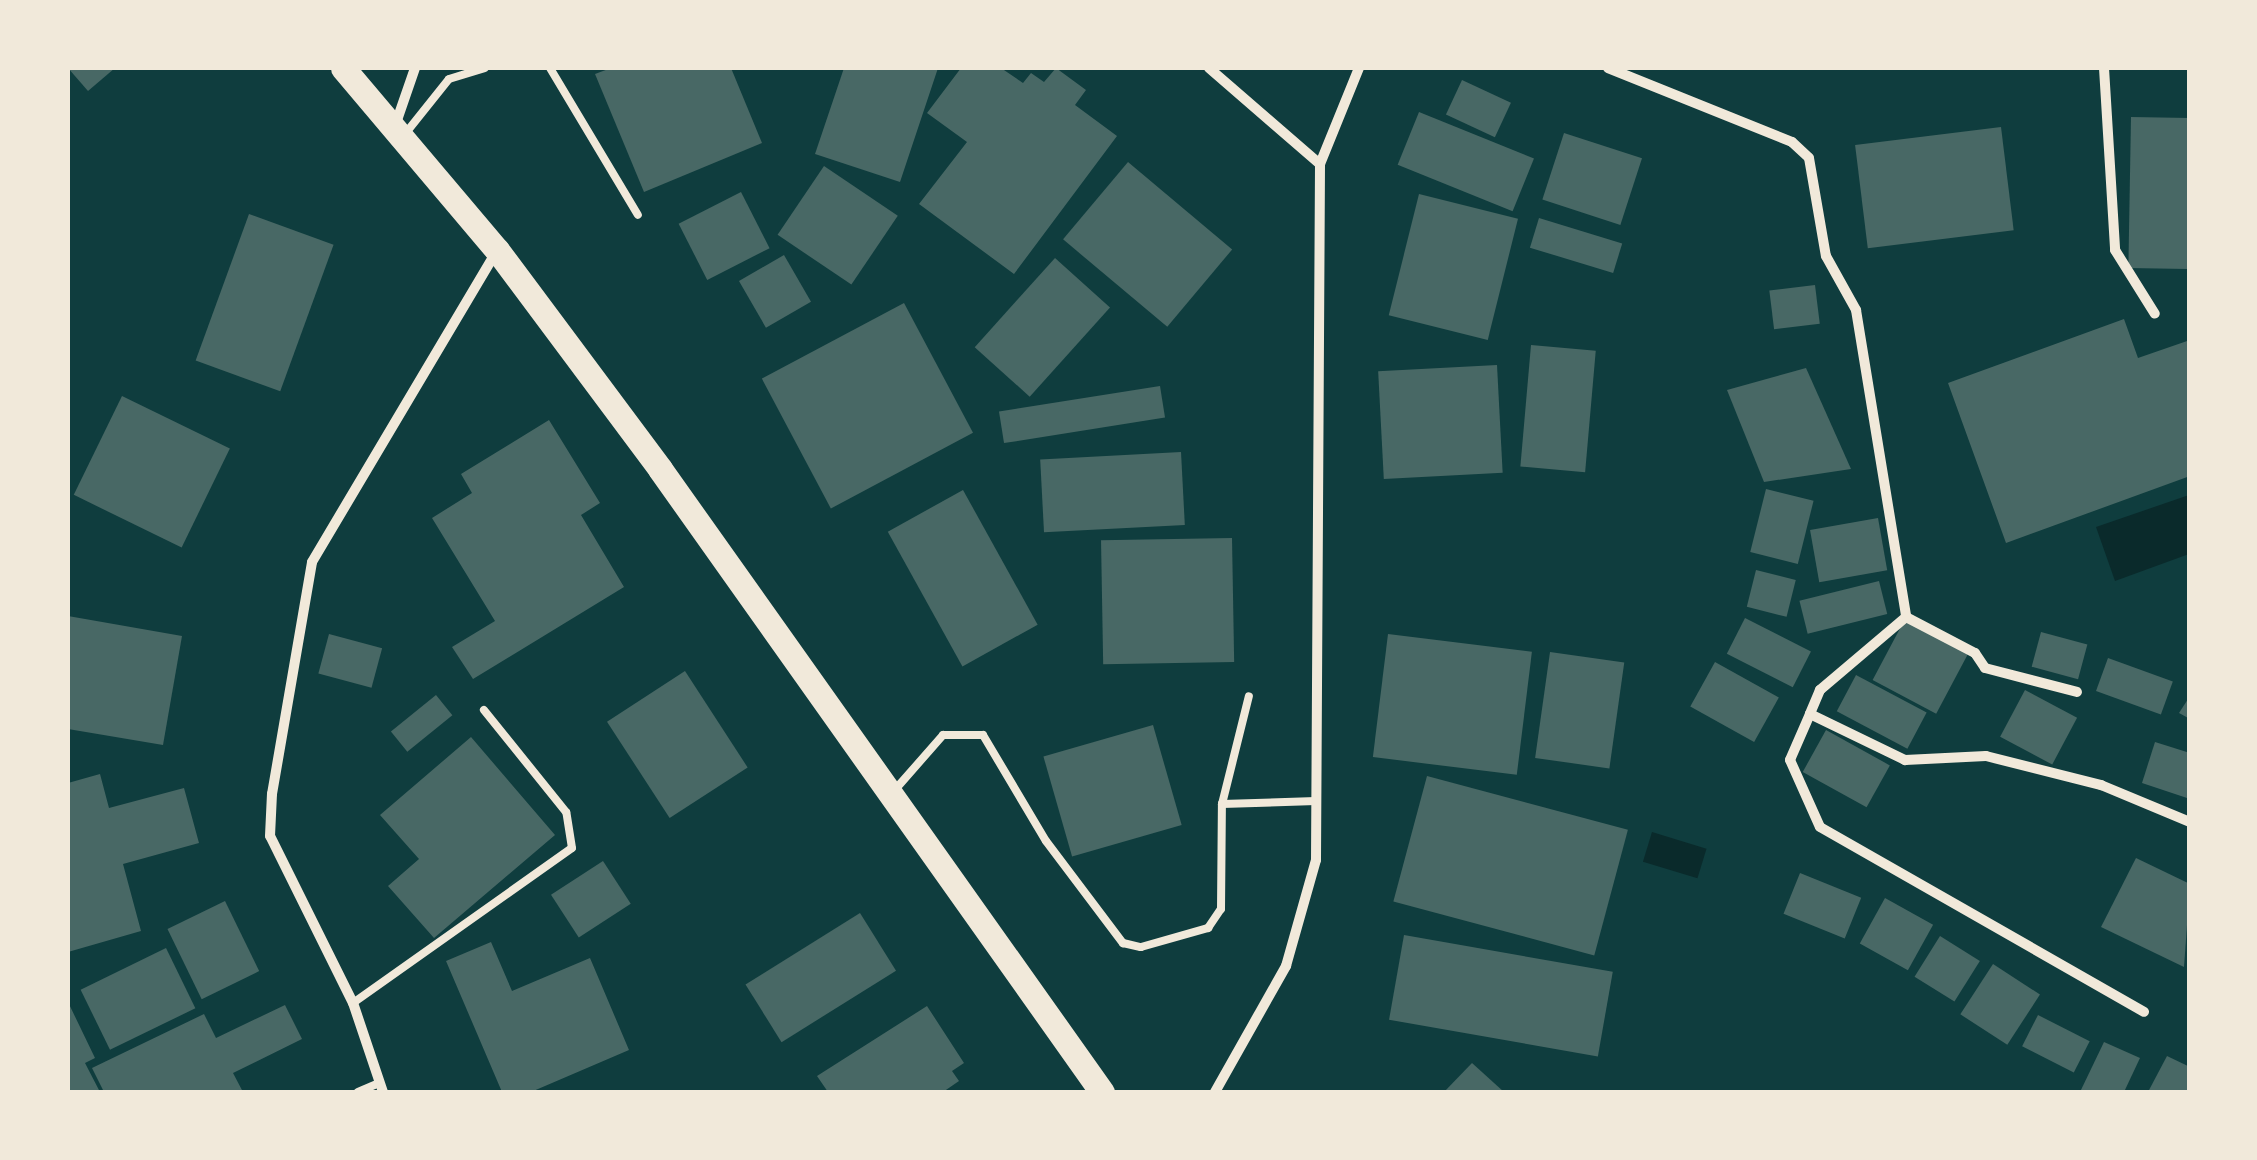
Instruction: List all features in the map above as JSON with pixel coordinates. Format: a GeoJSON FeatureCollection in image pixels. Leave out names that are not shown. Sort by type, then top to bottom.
{"type":"FeatureCollection","features":[{"type":"Feature","properties":{"kind":"main road"},"geometry":{"type":"LineString","coordinates":[[343,68],[497,250],[1091,1087]]}},
{"type":"Feature","properties":{"kind":"street"},"geometry":{"type":"LineString","coordinates":[[398,132],[415,68]]}},
{"type":"Feature","properties":{"kind":"street"},"geometry":{"type":"LineString","coordinates":[[1209,68],[1320,164]]}},
{"type":"Feature","properties":{"kind":"street"},"geometry":{"type":"LineString","coordinates":[[1215,1092],[1299,928],[1316,860],[1320,164],[1359,68]]}},
{"type":"Feature","properties":{"kind":"street"},"geometry":{"type":"LineString","coordinates":[[1608,68],[1792,142],[1809,158],[1826,256],[1856,310],[1906,616]]}},
{"type":"Feature","properties":{"kind":"street"},"geometry":{"type":"LineString","coordinates":[[2104,68],[2115,250],[2155,314]]}},
{"type":"Feature","properties":{"kind":"street"},"geometry":{"type":"LineString","coordinates":[[380,1088],[354,1002],[270,836],[303,586],[497,250]]}},
{"type":"Feature","properties":{"kind":"street"},"geometry":{"type":"LineString","coordinates":[[1906,616],[1975,653],[1985,668],[2077,692]]}},
{"type":"Feature","properties":{"kind":"street"},"geometry":{"type":"LineString","coordinates":[[1906,616],[1820,690],[1790,760],[1792,780],[1820,827],[2144,1012]]}},
{"type":"Feature","properties":{"kind":"street"},"geometry":{"type":"LineString","coordinates":[[1810,714],[1904,760],[1986,756],[2101,785],[2190,822]]}},
{"type":"Feature","properties":{"kind":"lane"},"geometry":{"type":"LineString","coordinates":[[398,132],[449,79],[484,68]]}},
{"type":"Feature","properties":{"kind":"lane"},"geometry":{"type":"LineString","coordinates":[[550,68],[638,216]]}},
{"type":"Feature","properties":{"kind":"lane"},"geometry":{"type":"LineString","coordinates":[[888,798],[944,735],[983,735],[1046,841],[1123,943],[1141,948],[1208,928],[1221,909],[1222,804],[1249,696]]}},
{"type":"Feature","properties":{"kind":"lane"},"geometry":{"type":"LineString","coordinates":[[354,1002],[572,848],[566,812],[484,710]]}},
{"type":"Feature","properties":{"kind":"lane"},"geometry":{"type":"LineString","coordinates":[[1222,804],[1316,800]]}},
{"type":"Feature","properties":{"kind":"lane"},"geometry":{"type":"LineString","coordinates":[[358,1092],[380,1088]]}},
{"type":"Feature","properties":{"kind":"water"},"geometry":{"type":"Polygon","coordinates":[[[2189,495],[2189,554],[2115,581],[2096,527],[2189,495]]]}},
{"type":"Feature","properties":{"kind":"water"},"geometry":{"type":"Polygon","coordinates":[[[1652,832],[1707,849],[1697,878],[1643,862],[1652,832]]]}},
{"type":"Feature","properties":{"kind":"building"},"geometry":{"type":"Polygon","coordinates":[[[68,68],[115,68],[88,91],[68,68]]]}},
{"type":"Feature","properties":{"kind":"building"},"geometry":{"type":"Polygon","coordinates":[[[611,68],[731,68],[762,143],[644,192],[595,74],[611,68]]]}},
{"type":"Feature","properties":{"kind":"building"},"geometry":{"type":"Polygon","coordinates":[[[844,68],[938,68],[900,182],[815,154],[844,68]]]}},
{"type":"Feature","properties":{"kind":"building"},"geometry":{"type":"Polygon","coordinates":[[[961,68],[1001,68],[1023,83],[1031,73],[1044,82],[1056,68],[1086,90],[1075,105],[1117,136],[1014,274],[919,204],[967,142],[927,113],[961,68]]]}},
{"type":"Feature","properties":{"kind":"building"},"geometry":{"type":"Polygon","coordinates":[[[1462,80],[1511,103],[1495,137],[1446,114],[1462,80]]]}},
{"type":"Feature","properties":{"kind":"building"},"geometry":{"type":"Polygon","coordinates":[[[1419,112],[1534,158],[1513,211],[1398,165],[1419,112]]]}},
{"type":"Feature","properties":{"kind":"building"},"geometry":{"type":"Polygon","coordinates":[[[2131,117],[2190,118],[2187,269],[2128,268],[2131,117]]]}},
{"type":"Feature","properties":{"kind":"building"},"geometry":{"type":"Polygon","coordinates":[[[2001,127],[2014,230],[1868,248],[1855,145],[2001,127]]]}},
{"type":"Feature","properties":{"kind":"building"},"geometry":{"type":"Polygon","coordinates":[[[1564,133],[1642,158],[1620,225],[1542,200],[1564,133]]]}},
{"type":"Feature","properties":{"kind":"building"},"geometry":{"type":"Polygon","coordinates":[[[1128,162],[1232,249],[1167,327],[1063,239],[1128,162]]]}},
{"type":"Feature","properties":{"kind":"building"},"geometry":{"type":"Polygon","coordinates":[[[824,166],[898,216],[851,285],[778,235],[824,166]]]}},
{"type":"Feature","properties":{"kind":"building"},"geometry":{"type":"Polygon","coordinates":[[[741,192],[770,248],[707,280],[679,224],[741,192]]]}},
{"type":"Feature","properties":{"kind":"building"},"geometry":{"type":"Polygon","coordinates":[[[1419,194],[1518,219],[1488,340],[1389,315],[1419,194]]]}},
{"type":"Feature","properties":{"kind":"building"},"geometry":{"type":"Polygon","coordinates":[[[249,214],[334,245],[280,391],[196,361],[249,214]]]}},
{"type":"Feature","properties":{"kind":"building"},"geometry":{"type":"Polygon","coordinates":[[[1539,218],[1622,243],[1613,273],[1530,248],[1539,218]]]}},
{"type":"Feature","properties":{"kind":"building"},"geometry":{"type":"Polygon","coordinates":[[[784,255],[811,302],[766,328],[739,281],[784,255]]]}},
{"type":"Feature","properties":{"kind":"building"},"geometry":{"type":"Polygon","coordinates":[[[1055,258],[1110,308],[1030,397],[975,347],[1055,258]]]}},
{"type":"Feature","properties":{"kind":"building"},"geometry":{"type":"Polygon","coordinates":[[[1815,285],[1820,324],[1774,329],[1769,291],[1815,285]]]}},
{"type":"Feature","properties":{"kind":"building"},"geometry":{"type":"Polygon","coordinates":[[[904,303],[973,433],[831,508],[762,379],[904,303]]]}},
{"type":"Feature","properties":{"kind":"building"},"geometry":{"type":"Polygon","coordinates":[[[2124,319],[2138,358],[2190,340],[2190,476],[2006,543],[1948,383],[2124,319]]]}},
{"type":"Feature","properties":{"kind":"building"},"geometry":{"type":"Polygon","coordinates":[[[1531,345],[1596,351],[1585,472],[1520,467],[1531,345]]]}},
{"type":"Feature","properties":{"kind":"building"},"geometry":{"type":"Polygon","coordinates":[[[1497,365],[1503,473],[1384,479],[1378,371],[1497,365]]]}},
{"type":"Feature","properties":{"kind":"building"},"geometry":{"type":"Polygon","coordinates":[[[1806,368],[1851,469],[1764,482],[1727,390],[1806,368]]]}},
{"type":"Feature","properties":{"kind":"building"},"geometry":{"type":"Polygon","coordinates":[[[1160,386],[1165,418],[1004,443],[999,411],[1160,386]]]}},
{"type":"Feature","properties":{"kind":"building"},"geometry":{"type":"Polygon","coordinates":[[[122,396],[230,449],[182,547],[74,495],[122,396]]]}},
{"type":"Feature","properties":{"kind":"building"},"geometry":{"type":"Polygon","coordinates":[[[549,420],[600,503],[581,515],[624,587],[473,679],[452,647],[495,621],[432,518],[472,493],[461,474],[549,420]]]}},
{"type":"Feature","properties":{"kind":"building"},"geometry":{"type":"Polygon","coordinates":[[[1181,452],[1185,525],[1044,532],[1040,459],[1181,452]]]}},
{"type":"Feature","properties":{"kind":"building"},"geometry":{"type":"Polygon","coordinates":[[[1766,489],[1814,501],[1798,564],[1750,552],[1766,489]]]}},
{"type":"Feature","properties":{"kind":"building"},"geometry":{"type":"Polygon","coordinates":[[[963,490],[1038,625],[962,666],[888,532],[963,490]]]}},
{"type":"Feature","properties":{"kind":"building"},"geometry":{"type":"Polygon","coordinates":[[[1878,518],[1887,570],[1819,582],[1810,530],[1878,518]]]}},
{"type":"Feature","properties":{"kind":"building"},"geometry":{"type":"Polygon","coordinates":[[[1232,538],[1234,662],[1103,664],[1101,540],[1232,538]]]}},
{"type":"Feature","properties":{"kind":"building"},"geometry":{"type":"Polygon","coordinates":[[[1756,570],[1796,580],[1787,617],[1747,607],[1756,570]]]}},
{"type":"Feature","properties":{"kind":"building"},"geometry":{"type":"Polygon","coordinates":[[[1879,581],[1887,614],[1808,634],[1799,601],[1879,581]]]}},
{"type":"Feature","properties":{"kind":"building"},"geometry":{"type":"Polygon","coordinates":[[[68,616],[182,636],[163,745],[68,729],[68,616]]]}},
{"type":"Feature","properties":{"kind":"building"},"geometry":{"type":"Polygon","coordinates":[[[1745,618],[1811,652],[1793,687],[1727,654],[1745,618]]]}},
{"type":"Feature","properties":{"kind":"building"},"geometry":{"type":"Polygon","coordinates":[[[1905,619],[1969,653],[1936,714],[1873,680],[1905,619]]]}},
{"type":"Feature","properties":{"kind":"building"},"geometry":{"type":"Polygon","coordinates":[[[2041,632],[2087,644],[2078,679],[2032,667],[2041,632]]]}},
{"type":"Feature","properties":{"kind":"building"},"geometry":{"type":"Polygon","coordinates":[[[329,634],[382,648],[372,688],[318,674],[329,634]]]}},
{"type":"Feature","properties":{"kind":"building"},"geometry":{"type":"Polygon","coordinates":[[[1388,634],[1532,652],[1517,775],[1373,757],[1388,634]]]}},
{"type":"Feature","properties":{"kind":"building"},"geometry":{"type":"Polygon","coordinates":[[[1550,652],[1624,662],[1609,768],[1535,758],[1550,652]]]}},
{"type":"Feature","properties":{"kind":"building"},"geometry":{"type":"Polygon","coordinates":[[[2108,658],[2173,682],[2161,714],[2096,691],[2108,658]]]}},
{"type":"Feature","properties":{"kind":"building"},"geometry":{"type":"Polygon","coordinates":[[[1715,662],[1779,697],[1754,742],[1690,707],[1715,662]]]}},
{"type":"Feature","properties":{"kind":"building"},"geometry":{"type":"Polygon","coordinates":[[[685,671],[748,767],[670,818],[607,722],[685,671]]]}},
{"type":"Feature","properties":{"kind":"building"},"geometry":{"type":"Polygon","coordinates":[[[1856,675],[1927,713],[1907,749],[1837,711],[1856,675]]]}},
{"type":"Feature","properties":{"kind":"building"},"geometry":{"type":"Polygon","coordinates":[[[2025,690],[2077,718],[2052,764],[2000,737],[2025,690]]]}},
{"type":"Feature","properties":{"kind":"building"},"geometry":{"type":"Polygon","coordinates":[[[436,695],[452,715],[407,752],[391,732],[436,695]]]}},
{"type":"Feature","properties":{"kind":"building"},"geometry":{"type":"Polygon","coordinates":[[[2190,696],[2190,719],[2179,713],[2190,696]]]}},
{"type":"Feature","properties":{"kind":"building"},"geometry":{"type":"Polygon","coordinates":[[[1153,725],[1182,825],[1072,856],[1043,756],[1153,725]]]}},
{"type":"Feature","properties":{"kind":"building"},"geometry":{"type":"Polygon","coordinates":[[[1826,730],[1890,765],[1867,807],[1803,772],[1826,730]]]}},
{"type":"Feature","properties":{"kind":"building"},"geometry":{"type":"Polygon","coordinates":[[[471,737],[555,835],[434,938],[388,886],[419,859],[380,815],[471,737]]]}},
{"type":"Feature","properties":{"kind":"building"},"geometry":{"type":"Polygon","coordinates":[[[2155,742],[2190,753],[2190,799],[2142,783],[2155,742]]]}},
{"type":"Feature","properties":{"kind":"building"},"geometry":{"type":"Polygon","coordinates":[[[100,774],[109,808],[184,788],[199,843],[123,864],[141,931],[68,952],[68,783],[100,774]]]}},
{"type":"Feature","properties":{"kind":"building"},"geometry":{"type":"Polygon","coordinates":[[[1427,776],[1628,830],[1594,955],[1393,902],[1427,776]]]}},
{"type":"Feature","properties":{"kind":"building"},"geometry":{"type":"Polygon","coordinates":[[[2136,858],[2190,884],[2184,967],[2101,927],[2136,858]]]}},
{"type":"Feature","properties":{"kind":"building"},"geometry":{"type":"Polygon","coordinates":[[[603,861],[631,904],[579,938],[551,895],[603,861]]]}},
{"type":"Feature","properties":{"kind":"building"},"geometry":{"type":"Polygon","coordinates":[[[1800,873],[1861,898],[1845,939],[1784,914],[1800,873]]]}},
{"type":"Feature","properties":{"kind":"building"},"geometry":{"type":"Polygon","coordinates":[[[1885,898],[1933,925],[1908,970],[1860,943],[1885,898]]]}},
{"type":"Feature","properties":{"kind":"building"},"geometry":{"type":"Polygon","coordinates":[[[225,901],[259,971],[202,999],[167,929],[225,901]]]}},
{"type":"Feature","properties":{"kind":"building"},"geometry":{"type":"Polygon","coordinates":[[[860,913],[896,971],[782,1042],[746,985],[860,913]]]}},
{"type":"Feature","properties":{"kind":"building"},"geometry":{"type":"Polygon","coordinates":[[[1404,935],[1613,972],[1598,1057],[1389,1020],[1404,935]]]}},
{"type":"Feature","properties":{"kind":"building"},"geometry":{"type":"Polygon","coordinates":[[[1940,936],[1980,961],[1954,1002],[1915,977],[1940,936]]]}},
{"type":"Feature","properties":{"kind":"building"},"geometry":{"type":"Polygon","coordinates":[[[491,942],[512,991],[590,958],[629,1050],[531,1092],[502,1092],[446,961],[491,942]]]}},
{"type":"Feature","properties":{"kind":"building"},"geometry":{"type":"Polygon","coordinates":[[[166,948],[195,1008],[110,1050],[81,990],[166,948]]]}},
{"type":"Feature","properties":{"kind":"building"},"geometry":{"type":"Polygon","coordinates":[[[1993,964],[2040,994],[2007,1045],[1960,1014],[1993,964]]]}},
{"type":"Feature","properties":{"kind":"building"},"geometry":{"type":"Polygon","coordinates":[[[68,1002],[95,1058],[85,1063],[100,1092],[68,1092],[68,1002]]]}},
{"type":"Feature","properties":{"kind":"building"},"geometry":{"type":"Polygon","coordinates":[[[285,1005],[302,1039],[233,1073],[243,1092],[104,1092],[92,1068],[204,1014],[216,1038],[285,1005]]]}},
{"type":"Feature","properties":{"kind":"building"},"geometry":{"type":"Polygon","coordinates":[[[927,1006],[964,1063],[952,1071],[959,1081],[943,1092],[828,1092],[817,1076],[927,1006]]]}},
{"type":"Feature","properties":{"kind":"building"},"geometry":{"type":"Polygon","coordinates":[[[2038,1015],[2090,1041],[2074,1073],[2022,1046],[2038,1015]]]}},
{"type":"Feature","properties":{"kind":"building"},"geometry":{"type":"Polygon","coordinates":[[[2104,1042],[2140,1058],[2124,1092],[2080,1092],[2104,1042]]]}},
{"type":"Feature","properties":{"kind":"building"},"geometry":{"type":"Polygon","coordinates":[[[2167,1056],[2190,1067],[2190,1092],[2148,1092],[2167,1056]]]}},
{"type":"Feature","properties":{"kind":"building"},"geometry":{"type":"Polygon","coordinates":[[[1472,1063],[1504,1092],[1444,1092],[1472,1063]]]}}]}
